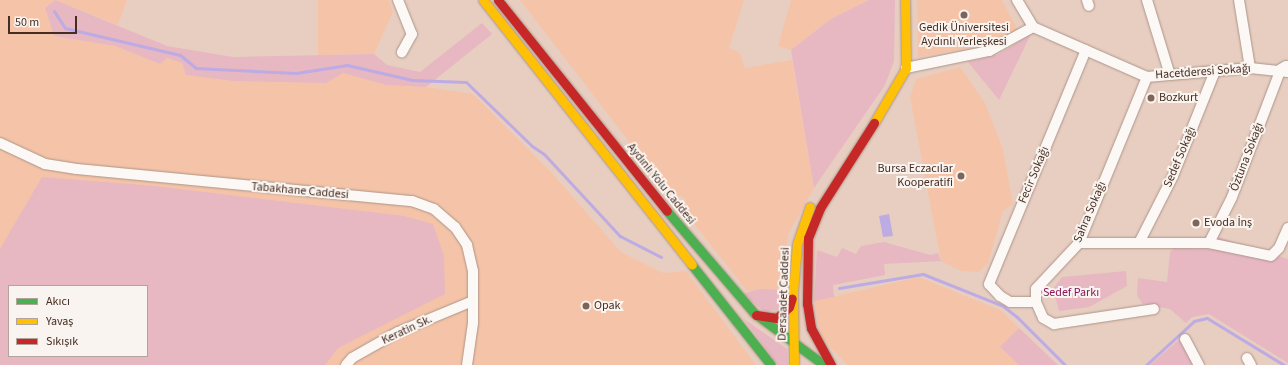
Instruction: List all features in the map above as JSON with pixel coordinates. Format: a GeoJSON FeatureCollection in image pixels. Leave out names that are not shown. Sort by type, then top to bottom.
{"type":"FeatureCollection","features":[{"type":"Feature","properties":{"kind":"main road","name":"Aydınlı Yolu Caddesi"},"geometry":{"type":"LineString","coordinates":[[482,0],[771,365]]}},
{"type":"Feature","properties":{"kind":"main road","name":"Aydınlı Yolu Caddesi"},"geometry":{"type":"LineString","coordinates":[[498,0],[668,212],[754,313],[823,365]]}},
{"type":"Feature","properties":{"kind":"main road","name":"Dersaadet Caddesi"},"geometry":{"type":"LineString","coordinates":[[831,365],[811,328],[807,304],[808,238],[820,208],[898,86],[906,68],[905,0]]}},
{"type":"Feature","properties":{"kind":"main road","name":"Dersaadet Caddesi"},"geometry":{"type":"LineString","coordinates":[[794,365],[793,292],[797,244],[808,211],[827,183],[871,128]]}},
{"type":"Feature","properties":{"kind":"main road"},"geometry":{"type":"LineString","coordinates":[[754,313],[763,318],[777,318],[789,307],[793,292]]}},
{"type":"Feature","properties":{"kind":"main road"},"geometry":{"type":"LineString","coordinates":[[805,364],[811,362],[823,365]]}},
{"type":"Feature","properties":{"kind":"street"},"geometry":{"type":"LineString","coordinates":[[398,0],[412,34],[402,52]]}},
{"type":"Feature","properties":{"kind":"street"},"geometry":{"type":"LineString","coordinates":[[906,68],[989,51],[1032,27],[1017,0]]}},
{"type":"Feature","properties":{"kind":"street"},"geometry":{"type":"LineString","coordinates":[[1147,0],[1170,75]]}},
{"type":"Feature","properties":{"kind":"street"},"geometry":{"type":"LineString","coordinates":[[1239,0],[1250,68]]}},
{"type":"Feature","properties":{"kind":"street","name":"Hacetderesi Sokağı"},"geometry":{"type":"LineString","coordinates":[[1032,27],[1147,76],[1250,68],[1286,68]]}},
{"type":"Feature","properties":{"kind":"street","name":"Fecir Sokağı"},"geometry":{"type":"LineString","coordinates":[[1036,302],[1010,302],[1000,296],[989,284],[1086,50]]}},
{"type":"Feature","properties":{"kind":"street","name":"Öztuna Sokağı"},"geometry":{"type":"LineString","coordinates":[[1208,243],[1232,197],[1286,68]]}},
{"type":"Feature","properties":{"kind":"street","name":"Sedef Sokağı"},"geometry":{"type":"LineString","coordinates":[[1140,241],[1173,176],[1215,71]]}},
{"type":"Feature","properties":{"kind":"street","name":"Sahra Sokağı"},"geometry":{"type":"LineString","coordinates":[[1036,302],[1036,288],[1079,243],[1147,76]]}},
{"type":"Feature","properties":{"kind":"street","name":"Tabakhane Caddesi"},"geometry":{"type":"LineString","coordinates":[[0,143],[45,164],[77,169],[412,201],[434,209],[455,228],[467,245],[473,271],[473,323],[467,365]]}},
{"type":"Feature","properties":{"kind":"street"},"geometry":{"type":"LineString","coordinates":[[1079,243],[1140,241],[1208,243],[1271,256],[1279,248],[1288,228]]}},
{"type":"Feature","properties":{"kind":"street","name":"Keratin Sk."},"geometry":{"type":"LineString","coordinates":[[346,365],[352,358],[398,332],[473,301]]}},
{"type":"Feature","properties":{"kind":"street"},"geometry":{"type":"LineString","coordinates":[[1036,302],[1043,318],[1054,324],[1154,309]]}},
{"type":"Feature","properties":{"kind":"street"},"geometry":{"type":"LineString","coordinates":[[1185,339],[1199,365]]}},
{"type":"Feature","properties":{"kind":"shaded area"},"geometry":{"type":"Polygon","coordinates":[[[0,0],[55,0],[45,8],[54,36],[115,46],[160,64],[167,58],[182,63],[326,83],[343,73],[386,85],[426,87],[473,94],[550,171],[621,252],[663,273],[686,271],[756,365],[0,365],[0,0]]]}},
{"type":"Feature","properties":{"kind":"shaded area"},"geometry":{"type":"Polygon","coordinates":[[[55,0],[127,0],[118,25],[55,0]]]}},
{"type":"Feature","properties":{"kind":"shaded area"},"geometry":{"type":"Polygon","coordinates":[[[318,0],[389,0],[393,12],[374,54],[318,55],[318,0]]]}},
{"type":"Feature","properties":{"kind":"shaded area"},"geometry":{"type":"Polygon","coordinates":[[[520,0],[744,0],[729,48],[740,53],[745,68],[792,60],[814,188],[788,235],[785,290],[747,291],[681,207],[686,201],[682,196],[671,196],[520,0]]]}},
{"type":"Feature","properties":{"kind":"shaded area"},"geometry":{"type":"Polygon","coordinates":[[[791,0],[869,0],[831,19],[791,50],[778,46],[791,0]]]}},
{"type":"Feature","properties":{"kind":"shaded area","name":"Gedik Üniversitesi Aydınlı Yerleşkesi"},"geometry":{"type":"Polygon","coordinates":[[[917,0],[1002,0],[1018,30],[988,45],[918,57],[917,0]]]}},
{"type":"Feature","properties":{"kind":"shaded area"},"geometry":{"type":"Polygon","coordinates":[[[960,67],[985,103],[1003,149],[1013,204],[1003,211],[988,263],[979,272],[961,271],[941,261],[910,97],[916,79],[960,67]]]}},
{"type":"Feature","properties":{"kind":"shaded area"},"geometry":{"type":"Polygon","coordinates":[[[889,214],[893,236],[883,237],[879,216],[889,214]]]}},
{"type":"Feature","properties":{"kind":"shaded area"},"geometry":{"type":"Polygon","coordinates":[[[919,277],[1000,310],[1019,328],[1001,347],[1019,365],[847,365],[821,337],[814,301],[919,277]]]}},
{"type":"Feature","properties":{"kind":"green space"},"geometry":{"type":"Polygon","coordinates":[[[55,0],[167,46],[233,57],[374,54],[387,65],[420,72],[482,23],[492,34],[426,87],[386,85],[343,73],[326,83],[234,81],[186,75],[182,63],[167,58],[160,64],[115,46],[54,36],[45,8],[55,0]]]}},
{"type":"Feature","properties":{"kind":"green space"},"geometry":{"type":"Polygon","coordinates":[[[869,0],[895,0],[894,61],[885,85],[814,188],[791,50],[831,19],[869,0]]]}},
{"type":"Feature","properties":{"kind":"green space"},"geometry":{"type":"Polygon","coordinates":[[[1031,34],[999,100],[968,62],[999,54],[1031,34]]]}},
{"type":"Feature","properties":{"kind":"green space"},"geometry":{"type":"Polygon","coordinates":[[[42,177],[155,186],[404,216],[433,224],[444,256],[445,294],[338,348],[325,365],[0,365],[0,249],[42,177]]]}},
{"type":"Feature","properties":{"kind":"green space"},"geometry":{"type":"Polygon","coordinates":[[[1218,237],[1288,259],[1288,363],[1209,314],[1192,317],[1186,323],[1170,309],[1143,304],[1137,296],[1138,278],[1167,282],[1170,252],[1174,248],[1211,249],[1218,237]]]}},
{"type":"Feature","properties":{"kind":"green space"},"geometry":{"type":"Polygon","coordinates":[[[884,242],[930,255],[938,253],[941,261],[884,264],[885,275],[833,285],[834,297],[814,301],[817,250],[837,257],[842,248],[856,254],[861,246],[884,242]]]}},
{"type":"Feature","properties":{"kind":"green space","name":"Sedef Parkı"},"geometry":{"type":"Polygon","coordinates":[[[1126,271],[1127,286],[1089,307],[1059,311],[1053,289],[1062,277],[1126,271]]]}},
{"type":"Feature","properties":{"kind":"green space"},"geometry":{"type":"Polygon","coordinates":[[[759,289],[785,290],[785,308],[765,312],[743,294],[759,289]]]}},
{"type":"Feature","properties":{"kind":"green space"},"geometry":{"type":"Polygon","coordinates":[[[744,319],[787,349],[788,365],[778,365],[744,319]]]}},
{"type":"Feature","properties":{"kind":"green space"},"geometry":{"type":"Polygon","coordinates":[[[1019,328],[1058,365],[1019,365],[1000,347],[1019,328]]]}},
{"type":"Feature","properties":{"kind":"green space"},"geometry":{"type":"Polygon","coordinates":[[[1181,338],[1196,365],[1150,365],[1181,338]]]}},
{"type":"Feature","properties":{"kind":"waterway"},"geometry":{"type":"LineString","coordinates":[[54,11],[65,28],[180,55],[196,68],[296,73],[347,65],[412,80],[466,82],[532,146],[544,154],[620,236],[661,257]]}},
{"type":"Feature","properties":{"kind":"waterway"},"geometry":{"type":"LineString","coordinates":[[839,288],[923,274],[1003,306],[1017,317],[1065,365]]}},
{"type":"Feature","properties":{"kind":"waterway"},"geometry":{"type":"LineString","coordinates":[[1146,365],[1194,321],[1207,318],[1284,365]]}},
{"type":"Feature","properties":{"kind":"traffic: fast"},"geometry":{"type":"LineString","coordinates":[[667,211],[754,313],[824,365]]}},
{"type":"Feature","properties":{"kind":"traffic: fast"},"geometry":{"type":"LineString","coordinates":[[692,265],[771,365]]}},
{"type":"Feature","properties":{"kind":"traffic: slow"},"geometry":{"type":"LineString","coordinates":[[483,0],[692,265]]}},
{"type":"Feature","properties":{"kind":"traffic: slow"},"geometry":{"type":"LineString","coordinates":[[874,123],[906,68],[905,0]]}},
{"type":"Feature","properties":{"kind":"traffic: slow"},"geometry":{"type":"LineString","coordinates":[[794,365],[793,292],[797,244],[810,207]]}},
{"type":"Feature","properties":{"kind":"traffic: jam"},"geometry":{"type":"LineString","coordinates":[[498,0],[667,211]]}},
{"type":"Feature","properties":{"kind":"traffic: jam"},"geometry":{"type":"LineString","coordinates":[[831,365],[811,328],[807,304],[808,238],[820,208],[874,123]]}},
{"type":"Feature","properties":{"kind":"traffic: jam"},"geometry":{"type":"LineString","coordinates":[[756,315],[777,318],[789,307],[792,298]]}},
{"type":"Feature","properties":{"kind":"place","name":"Gedik Üniversitesi Aydınlı Yerleşkesi"},"geometry":{"type":"Point","coordinates":[964,15]}},
{"type":"Feature","properties":{"kind":"place","name":"Bozkurt"},"geometry":{"type":"Point","coordinates":[1151,98]}},
{"type":"Feature","properties":{"kind":"place","name":"Bursa Eczacılar Kooperatifi"},"geometry":{"type":"Point","coordinates":[961,176]}},
{"type":"Feature","properties":{"kind":"place","name":"Evoda İnş"},"geometry":{"type":"Point","coordinates":[1196,223]}},
{"type":"Feature","properties":{"kind":"place","name":"Opak"},"geometry":{"type":"Point","coordinates":[586,306]}}]}
